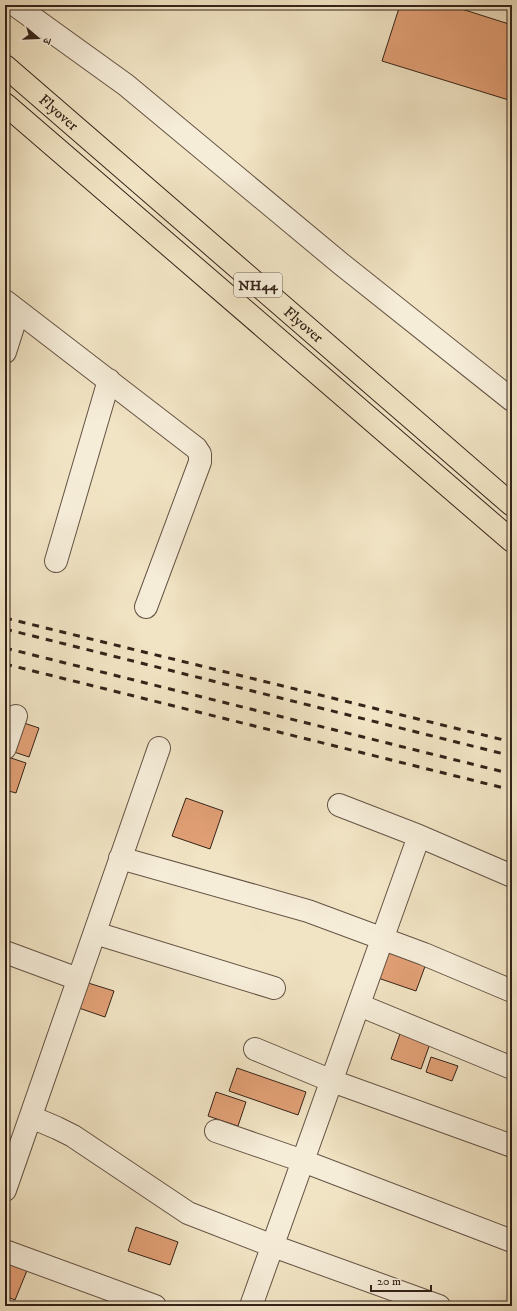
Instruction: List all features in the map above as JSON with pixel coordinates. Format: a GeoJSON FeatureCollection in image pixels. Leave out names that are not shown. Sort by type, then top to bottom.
{"type":"FeatureCollection","features":[{"type":"Feature","properties":{"kind":"highway","name":"Flyover"},"geometry":{"type":"LineString","coordinates":[[5,66],[512,504]]}},
{"type":"Feature","properties":{"kind":"highway","name":"Flyover"},"geometry":{"type":"LineString","coordinates":[[5,104],[512,541]]}},
{"type":"Feature","properties":{"kind":"street"},"geometry":{"type":"LineString","coordinates":[[15,5],[126,85],[340,263],[512,400]]}},
{"type":"Feature","properties":{"kind":"street"},"geometry":{"type":"LineString","coordinates":[[5,352],[11,306],[196,448],[200,454],[200,462],[146,607]]}},
{"type":"Feature","properties":{"kind":"street"},"geometry":{"type":"LineString","coordinates":[[56,561],[109,380]]}},
{"type":"Feature","properties":{"kind":"street"},"geometry":{"type":"LineString","coordinates":[[5,748],[16,716]]}},
{"type":"Feature","properties":{"kind":"street"},"geometry":{"type":"LineString","coordinates":[[5,1190],[159,748]]}},
{"type":"Feature","properties":{"kind":"street"},"geometry":{"type":"LineString","coordinates":[[339,806],[419,836],[512,876]]}},
{"type":"Feature","properties":{"kind":"street"},"geometry":{"type":"LineString","coordinates":[[251,1306],[419,836]]}},
{"type":"Feature","properties":{"kind":"street"},"geometry":{"type":"LineString","coordinates":[[120,858],[308,911],[424,954],[512,991]]}},
{"type":"Feature","properties":{"kind":"street"},"geometry":{"type":"LineString","coordinates":[[95,933],[274,988]]}},
{"type":"Feature","properties":{"kind":"street"},"geometry":{"type":"LineString","coordinates":[[5,952],[78,979]]}},
{"type":"Feature","properties":{"kind":"street"},"geometry":{"type":"LineString","coordinates":[[358,1004],[512,1068]]}},
{"type":"Feature","properties":{"kind":"street"},"geometry":{"type":"LineString","coordinates":[[255,1049],[332,1081],[512,1146]]}},
{"type":"Feature","properties":{"kind":"street"},"geometry":{"type":"LineString","coordinates":[[31,1117],[73,1136],[188,1213],[273,1246],[439,1306]]}},
{"type":"Feature","properties":{"kind":"street"},"geometry":{"type":"LineString","coordinates":[[216,1131],[303,1161],[512,1241]]}},
{"type":"Feature","properties":{"kind":"street"},"geometry":{"type":"LineString","coordinates":[[5,1251],[155,1306]]}},
{"type":"Feature","properties":{"kind":"building"},"geometry":{"type":"Polygon","coordinates":[[[400,5],[449,5],[512,25],[512,101],[382,61],[400,5]]]}},
{"type":"Feature","properties":{"kind":"building"},"geometry":{"type":"Polygon","coordinates":[[[18,721],[39,728],[29,757],[8,750],[18,721]]]}},
{"type":"Feature","properties":{"kind":"building"},"geometry":{"type":"Polygon","coordinates":[[[5,756],[26,763],[16,793],[5,790],[5,756]]]}},
{"type":"Feature","properties":{"kind":"building"},"geometry":{"type":"Polygon","coordinates":[[[186,798],[223,811],[210,849],[172,836],[186,798]]]}},
{"type":"Feature","properties":{"kind":"building"},"geometry":{"type":"Polygon","coordinates":[[[388,948],[427,961],[416,991],[378,978],[388,948]]]}},
{"type":"Feature","properties":{"kind":"building"},"geometry":{"type":"Polygon","coordinates":[[[85,982],[114,991],[105,1017],[76,1007],[85,982]]]}},
{"type":"Feature","properties":{"kind":"building"},"geometry":{"type":"Polygon","coordinates":[[[402,1028],[432,1038],[421,1069],[391,1059],[402,1028]]]}},
{"type":"Feature","properties":{"kind":"building"},"geometry":{"type":"Polygon","coordinates":[[[431,1057],[458,1066],[452,1081],[426,1072],[431,1057]]]}},
{"type":"Feature","properties":{"kind":"building"},"geometry":{"type":"Polygon","coordinates":[[[237,1068],[306,1092],[298,1115],[229,1091],[237,1068]]]}},
{"type":"Feature","properties":{"kind":"building"},"geometry":{"type":"Polygon","coordinates":[[[216,1092],[246,1102],[238,1126],[208,1116],[216,1092]]]}},
{"type":"Feature","properties":{"kind":"building"},"geometry":{"type":"Polygon","coordinates":[[[136,1227],[178,1242],[170,1265],[128,1251],[136,1227]]]}},
{"type":"Feature","properties":{"kind":"building"},"geometry":{"type":"Polygon","coordinates":[[[5,1259],[28,1268],[15,1300],[5,1296],[5,1259]]]}},
{"type":"Feature","properties":{"kind":"railway"},"geometry":{"type":"LineString","coordinates":[[5,618],[512,742]]}},
{"type":"Feature","properties":{"kind":"railway"},"geometry":{"type":"LineString","coordinates":[[5,629],[512,756]]}},
{"type":"Feature","properties":{"kind":"railway"},"geometry":{"type":"LineString","coordinates":[[5,648],[512,774]]}},
{"type":"Feature","properties":{"kind":"railway"},"geometry":{"type":"LineString","coordinates":[[5,664],[512,790]]}}]}
